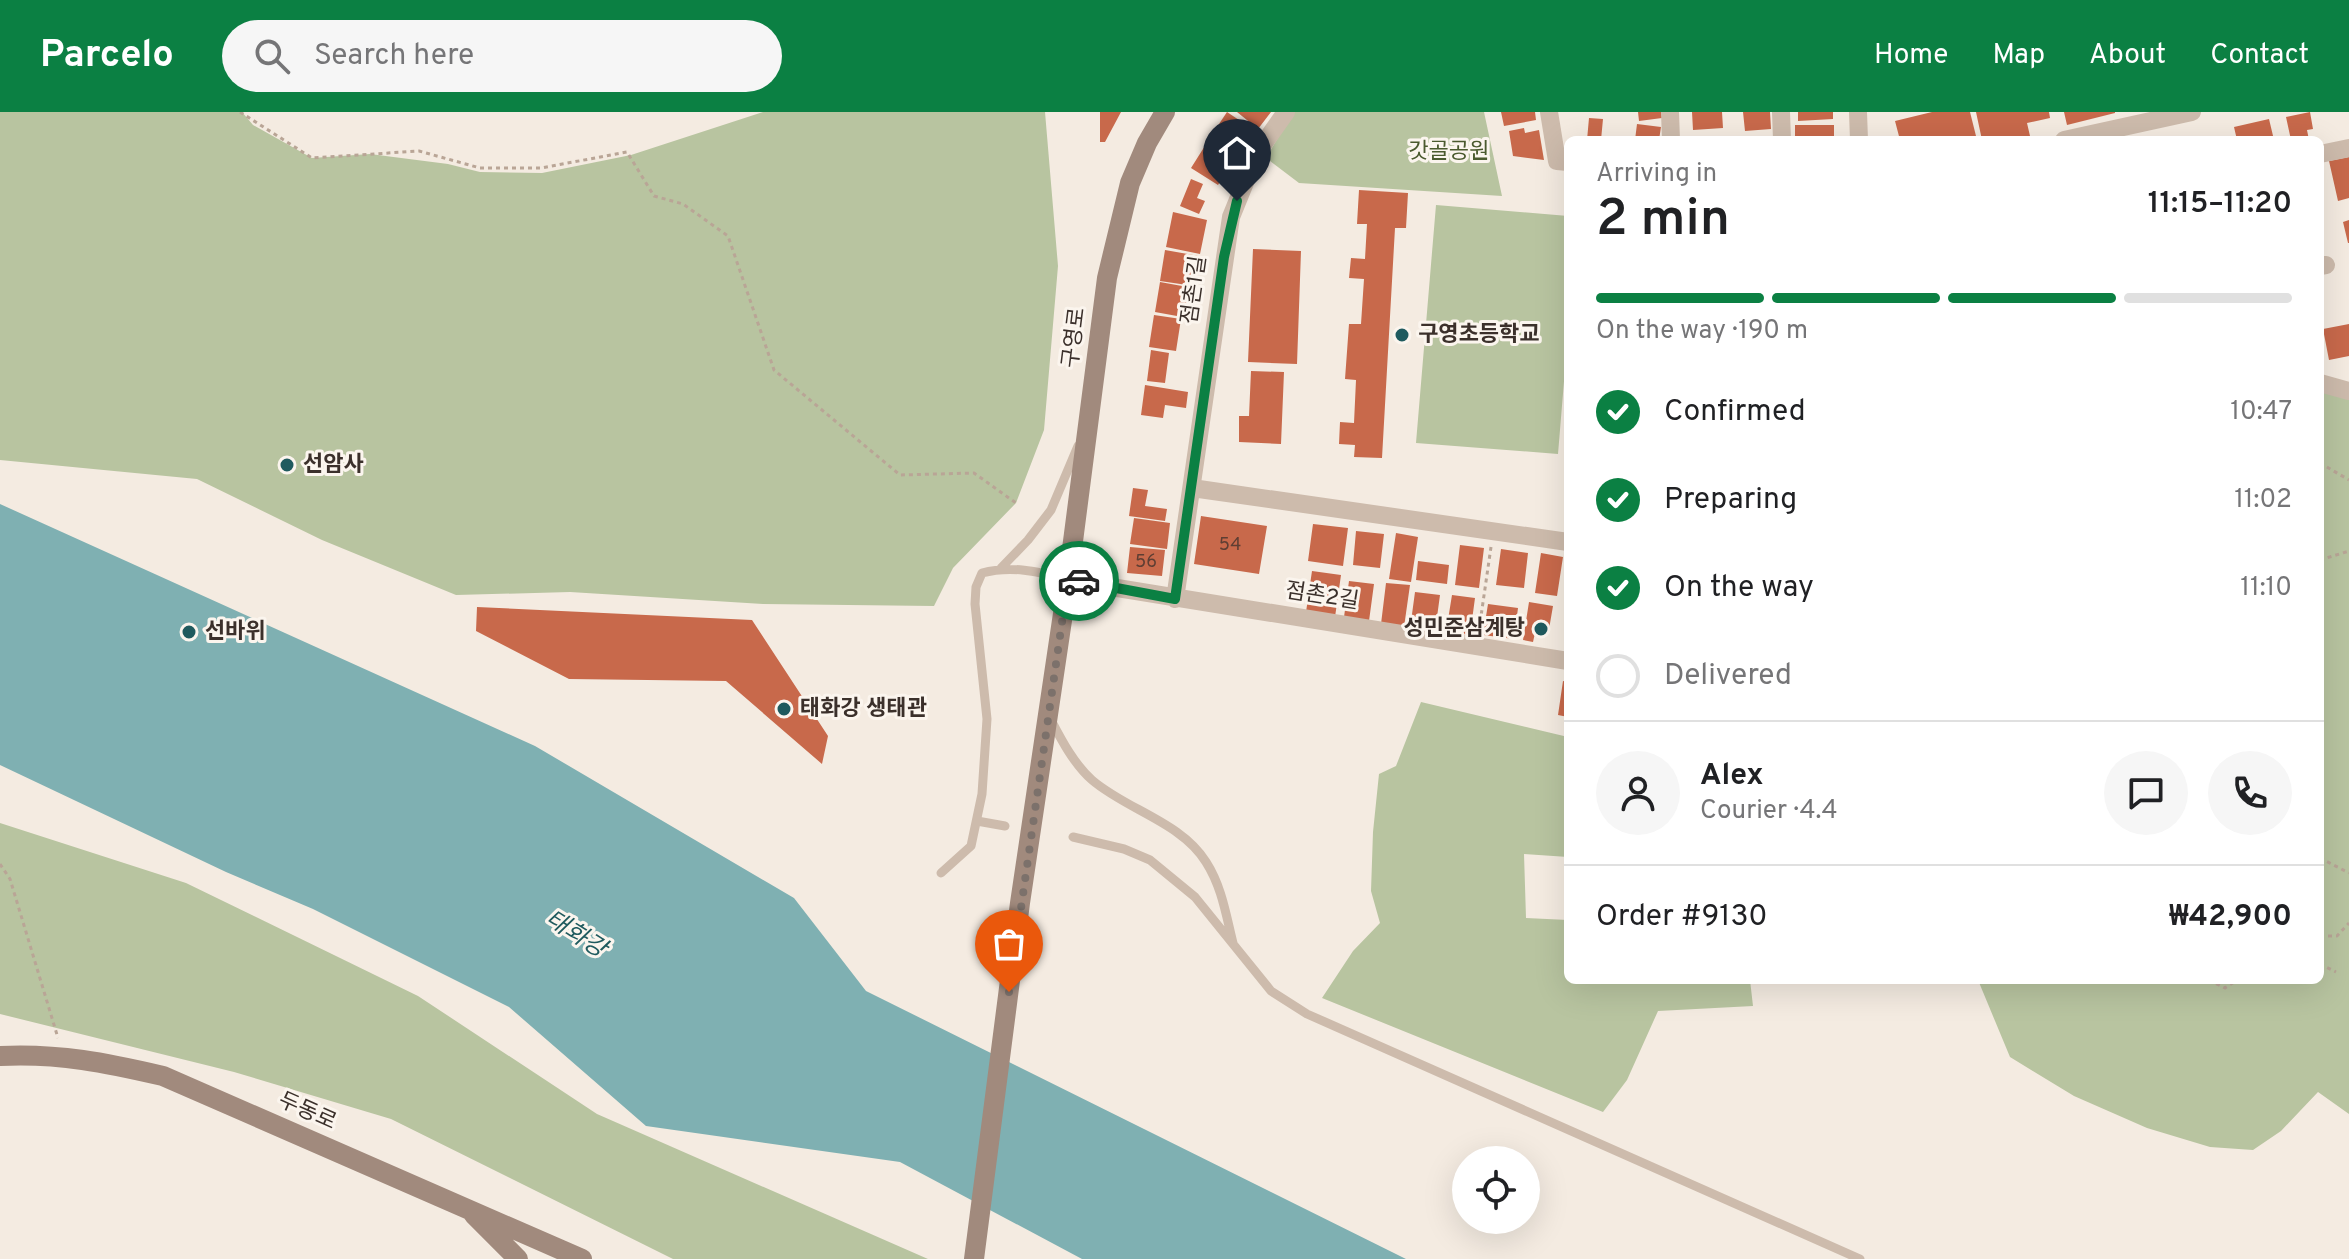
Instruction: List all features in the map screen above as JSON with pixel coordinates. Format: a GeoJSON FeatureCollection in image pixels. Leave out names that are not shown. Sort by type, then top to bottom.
{"type":"FeatureCollection","features":[{"type":"Feature","properties":{"kind":"main road","name":"구영로"},"geometry":{"type":"LineString","coordinates":[[974,1259],[1107,278],[1130,183],[1147,143],[1165,112]]}},
{"type":"Feature","properties":{"kind":"main road","name":"두동로"},"geometry":{"type":"LineString","coordinates":[[0,1056],[95,1060],[163,1076],[582,1259]]}},
{"type":"Feature","properties":{"kind":"main road"},"geometry":{"type":"LineString","coordinates":[[469,1210],[518,1259]]}},
{"type":"Feature","properties":{"kind":"street","name":"점촌1길"},"geometry":{"type":"LineString","coordinates":[[1175,599],[1231,217],[1257,153],[1286,112]]}},
{"type":"Feature","properties":{"kind":"street"},"geometry":{"type":"LineString","coordinates":[[1549,112],[1557,161],[1564,162]]}},
{"type":"Feature","properties":{"kind":"street"},"geometry":{"type":"LineString","coordinates":[[1670,112],[1671,136]]}},
{"type":"Feature","properties":{"kind":"street"},"geometry":{"type":"LineString","coordinates":[[1781,112],[1782,136]]}},
{"type":"Feature","properties":{"kind":"street"},"geometry":{"type":"LineString","coordinates":[[1858,112],[1859,136]]}},
{"type":"Feature","properties":{"kind":"street"},"geometry":{"type":"LineString","coordinates":[[2119,134],[2192,112]]}},
{"type":"Feature","properties":{"kind":"street"},"geometry":{"type":"LineString","coordinates":[[2324,153],[2349,148]]}},
{"type":"Feature","properties":{"kind":"street"},"geometry":{"type":"LineString","coordinates":[[2324,384],[2349,391]]}},
{"type":"Feature","properties":{"kind":"street"},"geometry":{"type":"LineString","coordinates":[[1192,488],[1564,541]]}},
{"type":"Feature","properties":{"kind":"street","name":"점촌2길"},"geometry":{"type":"LineString","coordinates":[[1068,580],[1564,660]]}},
{"type":"Feature","properties":{"kind":"lane"},"geometry":{"type":"LineString","coordinates":[[1001,568],[1051,510],[1088,425]]}},
{"type":"Feature","properties":{"kind":"lane"},"geometry":{"type":"LineString","coordinates":[[941,873],[971,846],[982,794],[987,719],[975,604],[976,587],[982,573],[1001,568],[1024,569],[1068,580]]}},
{"type":"Feature","properties":{"kind":"lane"},"geometry":{"type":"LineString","coordinates":[[1048,714],[1068,752],[1090,778],[1109,793],[1187,840],[1205,860],[1222,892],[1233,946]]}},
{"type":"Feature","properties":{"kind":"lane"},"geometry":{"type":"LineString","coordinates":[[977,821],[1005,826]]}},
{"type":"Feature","properties":{"kind":"lane"},"geometry":{"type":"LineString","coordinates":[[1073,837],[1124,849],[1150,860],[1195,897],[1271,991],[1307,1014],[1860,1259]]}},
{"type":"Feature","properties":{"kind":"path"},"geometry":{"type":"LineString","coordinates":[[240,112],[312,158],[419,151],[480,168],[541,168],[627,152],[654,196],[683,204],[728,236],[774,370],[900,475],[974,473],[1016,503]]}},
{"type":"Feature","properties":{"kind":"path"},"geometry":{"type":"LineString","coordinates":[[2324,465],[2349,480]]}},
{"type":"Feature","properties":{"kind":"path"},"geometry":{"type":"LineString","coordinates":[[1477,646],[1493,531]]}},
{"type":"Feature","properties":{"kind":"path"},"geometry":{"type":"LineString","coordinates":[[2324,559],[2349,551]]}},
{"type":"Feature","properties":{"kind":"path"},"geometry":{"type":"LineString","coordinates":[[2324,860],[2349,873]]}},
{"type":"Feature","properties":{"kind":"path"},"geometry":{"type":"LineString","coordinates":[[0,864],[10,879],[63,1057]]}},
{"type":"Feature","properties":{"kind":"path"},"geometry":{"type":"LineString","coordinates":[[2324,936],[2337,936],[2349,923]]}},
{"type":"Feature","properties":{"kind":"path"},"geometry":{"type":"LineString","coordinates":[[2324,966],[2336,972]]}},
{"type":"Feature","properties":{"kind":"green space"},"geometry":{"type":"Polygon","coordinates":[[[0,112],[242,112],[253,125],[312,158],[370,154],[448,164],[480,172],[542,173],[631,155],[763,112],[1045,112],[1058,266],[1044,430],[1016,503],[953,568],[934,606],[763,604],[570,592],[456,595],[322,540],[197,479],[0,460],[0,112]]]}},
{"type":"Feature","properties":{"kind":"green space","name":"갓골공원"},"geometry":{"type":"Polygon","coordinates":[[[1293,112],[1484,112],[1502,196],[1299,183],[1266,158],[1293,112]]]}},
{"type":"Feature","properties":{"kind":"green space"},"geometry":{"type":"Polygon","coordinates":[[[1436,205],[1564,216],[1564,381],[1558,454],[1416,443],[1436,205]]]}},
{"type":"Feature","properties":{"kind":"green space"},"geometry":{"type":"Polygon","coordinates":[[[2324,384],[2349,391],[2349,1114],[2318,1092],[2281,1131],[2253,1150],[2210,1147],[2147,1128],[2074,1096],[2010,1057],[1980,984],[2324,984],[2324,384]]]}},
{"type":"Feature","properties":{"kind":"green space"},"geometry":{"type":"Polygon","coordinates":[[[1421,702],[1564,736],[1564,857],[1524,854],[1526,918],[1564,920],[1564,984],[1750,984],[1753,1006],[1658,1011],[1627,1080],[1603,1112],[1322,998],[1353,951],[1380,923],[1371,891],[1373,832],[1379,774],[1396,766],[1421,702]]]}},
{"type":"Feature","properties":{"kind":"green space"},"geometry":{"type":"Polygon","coordinates":[[[0,823],[186,883],[418,996],[597,1114],[928,1259],[673,1259],[391,1119],[234,1072],[0,1014],[0,823]]]}},
{"type":"Feature","properties":{"kind":"water","name":"태화강"},"geometry":{"type":"Polygon","coordinates":[[[0,504],[535,746],[794,898],[866,991],[1406,1259],[1082,1259],[900,1162],[646,1126],[509,1007],[313,909],[226,872],[0,765],[0,504]]]}},
{"type":"Feature","properties":{"kind":"building"},"geometry":{"type":"Polygon","coordinates":[[[1100,112],[1121,112],[1105,142],[1100,142],[1100,112]]]}},
{"type":"Feature","properties":{"kind":"building"},"geometry":{"type":"Polygon","coordinates":[[[1227,112],[1254,130],[1218,185],[1191,168],[1208,141],[1233,155],[1209,139],[1227,112]]]}},
{"type":"Feature","properties":{"kind":"building"},"geometry":{"type":"Polygon","coordinates":[[[1237,112],[1271,112],[1258,129],[1237,112]]]}},
{"type":"Feature","properties":{"kind":"building"},"geometry":{"type":"Polygon","coordinates":[[[1501,112],[1535,112],[1536,120],[1504,126],[1501,112]]]}},
{"type":"Feature","properties":{"kind":"building"},"geometry":{"type":"Polygon","coordinates":[[[1638,112],[1661,112],[1662,118],[1639,121],[1638,112]]]}},
{"type":"Feature","properties":{"kind":"building"},"geometry":{"type":"Polygon","coordinates":[[[1692,112],[1722,112],[1723,128],[1693,130],[1692,112]]]}},
{"type":"Feature","properties":{"kind":"building"},"geometry":{"type":"Polygon","coordinates":[[[1743,112],[1770,112],[1771,129],[1745,131],[1743,112]]]}},
{"type":"Feature","properties":{"kind":"building"},"geometry":{"type":"Polygon","coordinates":[[[1798,112],[1833,112],[1833,119],[1798,121],[1798,112]]]}},
{"type":"Feature","properties":{"kind":"building"},"geometry":{"type":"Polygon","coordinates":[[[1932,112],[1970,112],[1976,136],[1899,136],[1895,121],[1932,112]]]}},
{"type":"Feature","properties":{"kind":"building"},"geometry":{"type":"Polygon","coordinates":[[[1976,112],[2049,112],[2050,118],[2027,123],[2030,136],[1981,136],[1976,112]]]}},
{"type":"Feature","properties":{"kind":"building"},"geometry":{"type":"Polygon","coordinates":[[[2064,112],[2115,112],[2115,113],[2067,125],[2064,112]]]}},
{"type":"Feature","properties":{"kind":"building"},"geometry":{"type":"Polygon","coordinates":[[[2310,112],[2313,129],[2307,130],[2308,136],[2290,136],[2286,117],[2310,112]]]}},
{"type":"Feature","properties":{"kind":"building"},"geometry":{"type":"Polygon","coordinates":[[[1589,118],[1603,119],[1601,136],[1587,136],[1589,118]]]}},
{"type":"Feature","properties":{"kind":"building"},"geometry":{"type":"Polygon","coordinates":[[[2269,119],[2273,136],[2236,136],[2234,127],[2269,119]]]}},
{"type":"Feature","properties":{"kind":"building"},"geometry":{"type":"Polygon","coordinates":[[[1637,124],[1661,127],[1660,136],[1636,136],[1637,124]]]}},
{"type":"Feature","properties":{"kind":"building"},"geometry":{"type":"Polygon","coordinates":[[[1795,125],[1834,125],[1834,136],[1795,136],[1795,125]]]}},
{"type":"Feature","properties":{"kind":"building"},"geometry":{"type":"Polygon","coordinates":[[[1524,128],[1525,133],[1539,130],[1544,160],[1513,156],[1509,131],[1524,128]]]}},
{"type":"Feature","properties":{"kind":"building"},"geometry":{"type":"Polygon","coordinates":[[[2349,157],[2349,198],[2338,201],[2329,161],[2349,157]]]}},
{"type":"Feature","properties":{"kind":"building"},"geometry":{"type":"Polygon","coordinates":[[[1191,179],[1203,184],[1197,198],[1205,201],[1199,214],[1180,206],[1191,179]]]}},
{"type":"Feature","properties":{"kind":"building"},"geometry":{"type":"Polygon","coordinates":[[[1359,190],[1408,193],[1406,228],[1395,228],[1382,458],[1354,457],[1355,445],[1339,444],[1340,422],[1354,423],[1356,380],[1345,379],[1349,324],[1361,324],[1364,279],[1349,278],[1351,258],[1365,259],[1367,224],[1357,224],[1359,190]]]}},
{"type":"Feature","properties":{"kind":"building"},"geometry":{"type":"Polygon","coordinates":[[[1173,212],[1207,220],[1200,254],[1166,247],[1173,212]]]}},
{"type":"Feature","properties":{"kind":"building"},"geometry":{"type":"Polygon","coordinates":[[[2349,220],[2349,243],[2348,243],[2343,222],[2349,220]]]}},
{"type":"Feature","properties":{"kind":"building"},"geometry":{"type":"Polygon","coordinates":[[[1253,249],[1301,251],[1297,364],[1248,362],[1253,249]]]}},
{"type":"Feature","properties":{"kind":"building"},"geometry":{"type":"Polygon","coordinates":[[[1165,250],[1199,256],[1194,286],[1160,281],[1165,250]]]}},
{"type":"Feature","properties":{"kind":"building"},"geometry":{"type":"Polygon","coordinates":[[[1160,282],[1193,288],[1188,318],[1155,312],[1160,282]]]}},
{"type":"Feature","properties":{"kind":"building"},"geometry":{"type":"Polygon","coordinates":[[[1154,315],[1181,319],[1176,351],[1149,347],[1154,315]]]}},
{"type":"Feature","properties":{"kind":"building"},"geometry":{"type":"Polygon","coordinates":[[[2349,324],[2349,356],[2329,360],[2324,329],[2349,324]]]}},
{"type":"Feature","properties":{"kind":"building"},"geometry":{"type":"Polygon","coordinates":[[[1151,350],[1169,353],[1165,383],[1147,381],[1151,350]]]}},
{"type":"Feature","properties":{"kind":"building"},"geometry":{"type":"Polygon","coordinates":[[[1251,371],[1284,372],[1281,444],[1239,442],[1239,416],[1249,416],[1251,371]]]}},
{"type":"Feature","properties":{"kind":"building"},"geometry":{"type":"Polygon","coordinates":[[[1145,385],[1188,392],[1186,408],[1165,405],[1163,418],[1141,415],[1145,385]]]}},
{"type":"Feature","properties":{"kind":"building"},"geometry":{"type":"Polygon","coordinates":[[[1133,488],[1148,490],[1145,506],[1167,509],[1165,521],[1129,516],[1133,488]]]}},
{"type":"Feature","properties":{"kind":"building"},"geometry":{"type":"Polygon","coordinates":[[[1201,516],[1267,526],[1259,574],[1194,564],[1201,516]]]}},
{"type":"Feature","properties":{"kind":"building"},"geometry":{"type":"Polygon","coordinates":[[[1134,518],[1170,523],[1167,549],[1130,544],[1134,518]]]}},
{"type":"Feature","properties":{"kind":"building"},"geometry":{"type":"Polygon","coordinates":[[[1313,524],[1348,528],[1343,566],[1308,561],[1313,524]]]}},
{"type":"Feature","properties":{"kind":"building"},"geometry":{"type":"Polygon","coordinates":[[[1356,531],[1384,534],[1380,568],[1353,565],[1356,531]]]}},
{"type":"Feature","properties":{"kind":"building"},"geometry":{"type":"Polygon","coordinates":[[[1396,533],[1418,537],[1411,582],[1389,579],[1396,533]]]}},
{"type":"Feature","properties":{"kind":"building"},"geometry":{"type":"Polygon","coordinates":[[[1460,545],[1484,548],[1479,588],[1455,585],[1460,545]]]}},
{"type":"Feature","properties":{"kind":"building"},"geometry":{"type":"Polygon","coordinates":[[[1130,547],[1165,550],[1162,576],[1127,573],[1130,547]]]}},
{"type":"Feature","properties":{"kind":"building"},"geometry":{"type":"Polygon","coordinates":[[[1501,549],[1528,553],[1524,588],[1496,585],[1501,549]]]}},
{"type":"Feature","properties":{"kind":"building"},"geometry":{"type":"Polygon","coordinates":[[[1541,553],[1563,557],[1557,596],[1535,593],[1541,553]]]}},
{"type":"Feature","properties":{"kind":"building"},"geometry":{"type":"Polygon","coordinates":[[[1418,561],[1449,565],[1447,584],[1416,580],[1418,561]]]}},
{"type":"Feature","properties":{"kind":"building"},"geometry":{"type":"Polygon","coordinates":[[[1312,571],[1341,575],[1335,617],[1306,612],[1312,571]]]}},
{"type":"Feature","properties":{"kind":"building"},"geometry":{"type":"Polygon","coordinates":[[[1349,581],[1374,584],[1369,621],[1344,617],[1349,581]]]}},
{"type":"Feature","properties":{"kind":"building"},"geometry":{"type":"Polygon","coordinates":[[[1386,583],[1410,585],[1404,627],[1381,624],[1386,583]]]}},
{"type":"Feature","properties":{"kind":"building"},"geometry":{"type":"Polygon","coordinates":[[[1415,592],[1440,595],[1435,632],[1410,629],[1415,592]]]}},
{"type":"Feature","properties":{"kind":"building"},"geometry":{"type":"Polygon","coordinates":[[[1452,595],[1475,598],[1470,635],[1446,632],[1452,595]]]}},
{"type":"Feature","properties":{"kind":"building"},"geometry":{"type":"Polygon","coordinates":[[[1529,602],[1553,606],[1548,635],[1535,633],[1533,642],[1523,640],[1529,602]]]}},
{"type":"Feature","properties":{"kind":"building"},"geometry":{"type":"Polygon","coordinates":[[[1488,604],[1518,608],[1514,639],[1483,635],[1488,604]]]}},
{"type":"Feature","properties":{"kind":"building","name":"태화강 생태관"},"geometry":{"type":"Polygon","coordinates":[[[477,607],[752,620],[828,736],[822,764],[726,681],[569,679],[476,631],[477,607]]]}},
{"type":"Feature","properties":{"kind":"building"},"geometry":{"type":"Polygon","coordinates":[[[1563,681],[1564,716],[1558,715],[1563,681]]]}},
{"type":"Feature","properties":{"kind":"way so far"},"geometry":{"type":"LineString","coordinates":[[1009,992],[1068,580],[1079,581]]}},
{"type":"Feature","properties":{"kind":"place","name":"구영초등학교"},"geometry":{"type":"Point","coordinates":[1402,335]}},
{"type":"Feature","properties":{"kind":"place","name":"선암사"},"geometry":{"type":"Point","coordinates":[287,465]}},
{"type":"Feature","properties":{"kind":"place","name":"성민준삼계탕"},"geometry":{"type":"Point","coordinates":[1541,629]}},
{"type":"Feature","properties":{"kind":"place","name":"선바위"},"geometry":{"type":"Point","coordinates":[189,632]}},
{"type":"Feature","properties":{"kind":"place","name":"태화강 생태관"},"geometry":{"type":"Point","coordinates":[784,709]}},
{"type":"Feature","properties":{"kind":"route"},"geometry":{"type":"LineString","coordinates":[[1079,581],[1175,599],[1224,257],[1237,201]]}}]}
